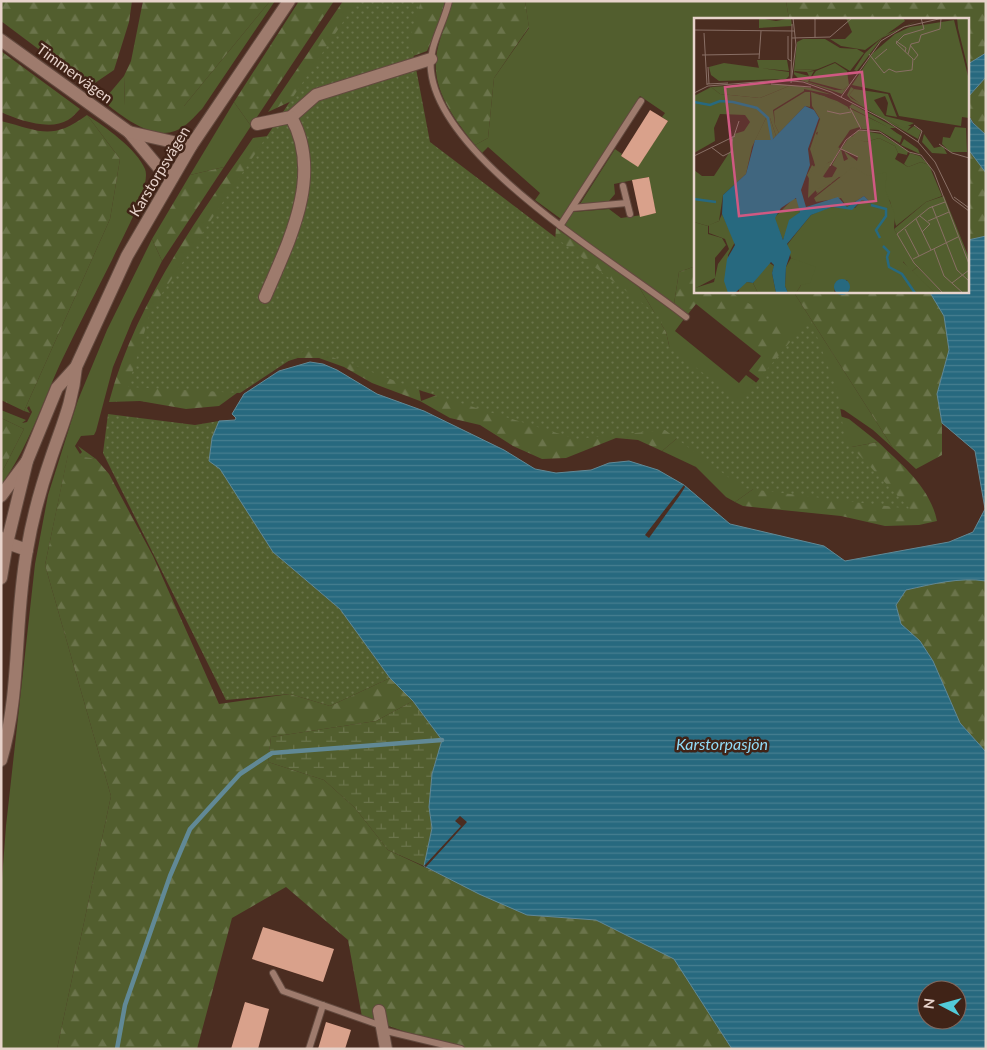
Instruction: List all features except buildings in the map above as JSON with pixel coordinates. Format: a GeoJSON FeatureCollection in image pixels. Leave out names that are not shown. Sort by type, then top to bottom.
{"type":"FeatureCollection","features":[{"type":"Feature","properties":{"kind":"main road","name":"Karstorpsvägen"},"geometry":{"type":"LineString","coordinates":[[1,578],[3,542],[27,461],[57,388],[76,367],[127,256],[191,146],[288,1]]}},
{"type":"Feature","properties":{"kind":"main road","name":"Timmervägen"},"geometry":{"type":"LineString","coordinates":[[1,40],[129,132],[159,168],[172,178]]}},
{"type":"Feature","properties":{"kind":"main road"},"geometry":{"type":"LineString","coordinates":[[257,124],[291,117],[316,95],[431,59]]}},
{"type":"Feature","properties":{"kind":"main road"},"geometry":{"type":"LineString","coordinates":[[265,298],[295,227],[302,199],[303,162],[300,133],[291,117]]}},
{"type":"Feature","properties":{"kind":"main road","name":"Timmervägen"},"geometry":{"type":"LineString","coordinates":[[129,132],[191,146]]}},
{"type":"Feature","properties":{"kind":"main road","name":"Karstorpsvägen"},"geometry":{"type":"LineString","coordinates":[[1,760],[11,728],[18,626],[27,550],[50,460],[74,395],[76,367]]}},
{"type":"Feature","properties":{"kind":"main road"},"geometry":{"type":"LineString","coordinates":[[1,496],[27,461]]}},
{"type":"Feature","properties":{"kind":"main road"},"geometry":{"type":"LineString","coordinates":[[3,542],[27,550]]}},
{"type":"Feature","properties":{"kind":"main road"},"geometry":{"type":"LineString","coordinates":[[379,1011],[386,1049]]}},
{"type":"Feature","properties":{"kind":"lane"},"geometry":{"type":"LineString","coordinates":[[449,1],[431,59],[434,85],[443,105],[465,138],[498,176],[560,226],[686,317]]}},
{"type":"Feature","properties":{"kind":"lane"},"geometry":{"type":"LineString","coordinates":[[560,226],[641,101]]}},
{"type":"Feature","properties":{"kind":"lane"},"geometry":{"type":"LineString","coordinates":[[623,186],[630,214]]}},
{"type":"Feature","properties":{"kind":"lane"},"geometry":{"type":"LineString","coordinates":[[572,208],[628,203]]}},
{"type":"Feature","properties":{"kind":"lane"},"geometry":{"type":"LineString","coordinates":[[273,974],[283,991],[354,1014],[382,1028],[461,1049]]}},
{"type":"Feature","properties":{"kind":"lane"},"geometry":{"type":"LineString","coordinates":[[309,1049],[323,1005]]}},
{"type":"Feature","properties":{"kind":"green space"},"geometry":{"type":"Polygon","coordinates":[[[1,1],[132,1],[129,22],[114,70],[89,87],[1,21],[1,1]]]}},
{"type":"Feature","properties":{"kind":"green space"},"geometry":{"type":"Polygon","coordinates":[[[143,1],[270,1],[184,106],[159,122],[144,118],[125,105],[124,76],[131,61],[143,1]]]}},
{"type":"Feature","properties":{"kind":"green space"},"geometry":{"type":"Polygon","coordinates":[[[270,1],[275,1],[202,109],[183,127],[166,133],[146,129],[136,125],[103,101],[124,76],[125,105],[184,106],[270,1]]]}},
{"type":"Feature","properties":{"kind":"green space"},"geometry":{"type":"Polygon","coordinates":[[[299,1],[334,1],[251,126],[234,102],[299,1]]]}},
{"type":"Feature","properties":{"kind":"green space"},"geometry":{"type":"Polygon","coordinates":[[[343,1],[445,1],[439,24],[427,51],[298,98],[268,112],[343,1]]]}},
{"type":"Feature","properties":{"kind":"green space"},"geometry":{"type":"Polygon","coordinates":[[[357,1],[421,1],[410,37],[430,142],[663,319],[656,336],[740,402],[810,318],[838,393],[845,440],[910,509],[743,488],[665,430],[576,439],[422,391],[308,348],[240,393],[128,387],[151,310],[357,1]]]}},
{"type":"Feature","properties":{"kind":"green space"},"geometry":{"type":"Polygon","coordinates":[[[452,1],[525,1],[529,27],[494,78],[488,138],[475,145],[447,105],[438,83],[436,72],[438,46],[452,1]]]}},
{"type":"Feature","properties":{"kind":"green space"},"geometry":{"type":"Polygon","coordinates":[[[525,1],[786,1],[789,18],[694,18],[694,267],[679,272],[674,304],[563,226],[573,212],[609,209],[621,218],[656,213],[648,177],[614,184],[615,194],[609,201],[580,204],[615,149],[622,154],[621,156],[638,166],[668,121],[662,117],[665,113],[640,96],[561,219],[535,200],[540,193],[488,147],[481,154],[475,145],[488,138],[494,78],[529,28],[525,1]]]}},
{"type":"Feature","properties":{"kind":"green space"},"geometry":{"type":"Polygon","coordinates":[[[786,1],[986,1],[986,53],[970,63],[970,18],[789,18],[786,1]]]}},
{"type":"Feature","properties":{"kind":"green space"},"geometry":{"type":"Polygon","coordinates":[[[1,51],[80,109],[68,120],[52,125],[25,121],[1,112],[1,51]]]}},
{"type":"Feature","properties":{"kind":"green space"},"geometry":{"type":"Polygon","coordinates":[[[986,77],[986,135],[970,117],[970,95],[986,77]]]}},
{"type":"Feature","properties":{"kind":"green space"},"geometry":{"type":"Polygon","coordinates":[[[234,102],[251,126],[224,167],[190,175],[234,102]]]}},
{"type":"Feature","properties":{"kind":"green space"},"geometry":{"type":"Polygon","coordinates":[[[87,115],[128,146],[141,161],[146,177],[144,188],[128,228],[61,362],[27,441],[1,485],[1,474],[24,429],[1,418],[1,410],[26,420],[22,423],[27,422],[32,412],[29,406],[27,408],[30,413],[24,411],[110,219],[120,159],[87,115]]]}},
{"type":"Feature","properties":{"kind":"green space"},"geometry":{"type":"Polygon","coordinates":[[[87,115],[120,159],[110,219],[24,411],[1,400],[1,121],[45,132],[64,128],[87,115]]]}},
{"type":"Feature","properties":{"kind":"green space"},"geometry":{"type":"Polygon","coordinates":[[[292,133],[415,363],[421,401],[471,382],[554,255],[556,228],[639,287],[666,332],[688,429],[662,451],[638,440],[616,438],[566,458],[542,459],[513,446],[480,425],[450,418],[420,401],[372,383],[344,367],[319,358],[298,358],[275,365],[219,406],[186,409],[140,401],[109,402],[121,365],[151,296],[210,200],[253,138],[292,133]]]}},
{"type":"Feature","properties":{"kind":"green space"},"geometry":{"type":"Polygon","coordinates":[[[970,152],[986,173],[986,236],[970,240],[970,152]]]}},
{"type":"Feature","properties":{"kind":"green space"},"geometry":{"type":"Polygon","coordinates":[[[224,167],[162,261],[152,239],[190,175],[224,167]]]}},
{"type":"Feature","properties":{"kind":"green space"},"geometry":{"type":"Polygon","coordinates":[[[152,239],[162,261],[132,321],[113,367],[96,431],[94,435],[81,436],[75,446],[80,454],[82,452],[78,446],[96,459],[68,455],[45,565],[111,796],[57,1049],[1,1049],[1,892],[6,826],[35,564],[48,495],[78,400],[107,330],[152,239]]]}},
{"type":"Feature","properties":{"kind":"green space"},"geometry":{"type":"Polygon","coordinates":[[[694,267],[694,292],[732,292],[740,299],[772,315],[806,366],[773,389],[749,371],[761,356],[696,304],[688,314],[674,304],[679,272],[694,267]]]}},
{"type":"Feature","properties":{"kind":"green space"},"geometry":{"type":"Polygon","coordinates":[[[639,287],[684,319],[675,331],[739,383],[746,375],[770,393],[849,419],[878,442],[799,457],[735,502],[726,497],[696,467],[662,451],[688,429],[666,332],[639,287]]]}},
{"type":"Feature","properties":{"kind":"green space"},"geometry":{"type":"Polygon","coordinates":[[[732,292],[794,292],[893,448],[873,430],[844,410],[773,389],[806,366],[732,292]]]}},
{"type":"Feature","properties":{"kind":"green space"},"geometry":{"type":"Polygon","coordinates":[[[794,292],[930,292],[944,316],[949,351],[937,394],[942,423],[942,455],[916,469],[893,448],[794,292]]]}},
{"type":"Feature","properties":{"kind":"green space"},"geometry":{"type":"Polygon","coordinates":[[[108,414],[195,425],[219,421],[212,438],[209,461],[220,468],[273,552],[340,609],[390,678],[330,706],[290,694],[226,700],[103,453],[108,414]]]}},
{"type":"Feature","properties":{"kind":"green space"},"geometry":{"type":"Polygon","coordinates":[[[1,418],[24,429],[1,474],[1,418]]]}},
{"type":"Feature","properties":{"kind":"green space"},"geometry":{"type":"Polygon","coordinates":[[[878,442],[922,487],[937,521],[919,525],[885,526],[841,516],[743,506],[735,502],[799,457],[878,442]]]}},
{"type":"Feature","properties":{"kind":"green space"},"geometry":{"type":"Polygon","coordinates":[[[68,454],[96,459],[109,474],[153,556],[219,704],[290,694],[330,706],[390,678],[413,701],[376,721],[271,737],[268,762],[324,780],[355,808],[388,850],[527,915],[596,920],[675,959],[732,1049],[456,1049],[362,1017],[348,940],[286,887],[232,918],[197,1049],[57,1049],[111,796],[45,565],[68,454]]]}},
{"type":"Feature","properties":{"kind":"green space"},"geometry":{"type":"Polygon","coordinates":[[[971,579],[986,581],[986,752],[960,723],[933,661],[920,641],[901,624],[896,605],[906,590],[944,581],[971,579]]]}},
{"type":"Feature","properties":{"kind":"green space"},"geometry":{"type":"Polygon","coordinates":[[[413,701],[442,740],[432,774],[429,807],[432,828],[424,866],[388,850],[355,808],[324,780],[268,762],[271,737],[376,721],[413,701]]]}},
{"type":"Feature","properties":{"kind":"water"},"geometry":{"type":"Polygon","coordinates":[[[986,53],[986,77],[970,95],[970,63],[986,53]]]}},
{"type":"Feature","properties":{"kind":"water"},"geometry":{"type":"Polygon","coordinates":[[[970,118],[986,135],[986,173],[970,152],[970,118]]]}},
{"type":"Feature","properties":{"kind":"water","name":"Karstorpasjön"},"geometry":{"type":"Polygon","coordinates":[[[986,236],[986,581],[966,580],[936,583],[906,590],[896,605],[901,624],[920,641],[933,661],[960,723],[986,752],[986,1049],[732,1049],[674,959],[596,920],[527,915],[479,894],[424,866],[432,828],[429,807],[432,774],[442,740],[413,701],[390,678],[340,609],[273,552],[220,469],[209,461],[212,438],[219,421],[235,420],[236,418],[232,414],[244,394],[279,371],[310,362],[323,364],[337,370],[377,394],[424,411],[504,450],[535,469],[556,473],[591,470],[609,463],[629,461],[658,470],[684,485],[730,524],[824,546],[845,561],[949,542],[973,532],[985,509],[975,451],[942,423],[937,394],[949,350],[944,316],[930,292],[970,292],[970,240],[986,236]]]}},
{"type":"Feature","properties":{"kind":"pier"},"geometry":{"type":"Polygon","coordinates":[[[684,485],[685,487],[680,495],[649,538],[645,535],[684,485]]]}},
{"type":"Feature","properties":{"kind":"pier"},"geometry":{"type":"Polygon","coordinates":[[[460,816],[467,822],[426,867],[424,866],[461,826],[455,821],[460,816]]]}},
{"type":"Feature","properties":{"kind":"waterway"},"geometry":{"type":"LineString","coordinates":[[117,1049],[125,1005],[170,876],[190,829],[240,774],[272,753],[442,740]]}}]}
